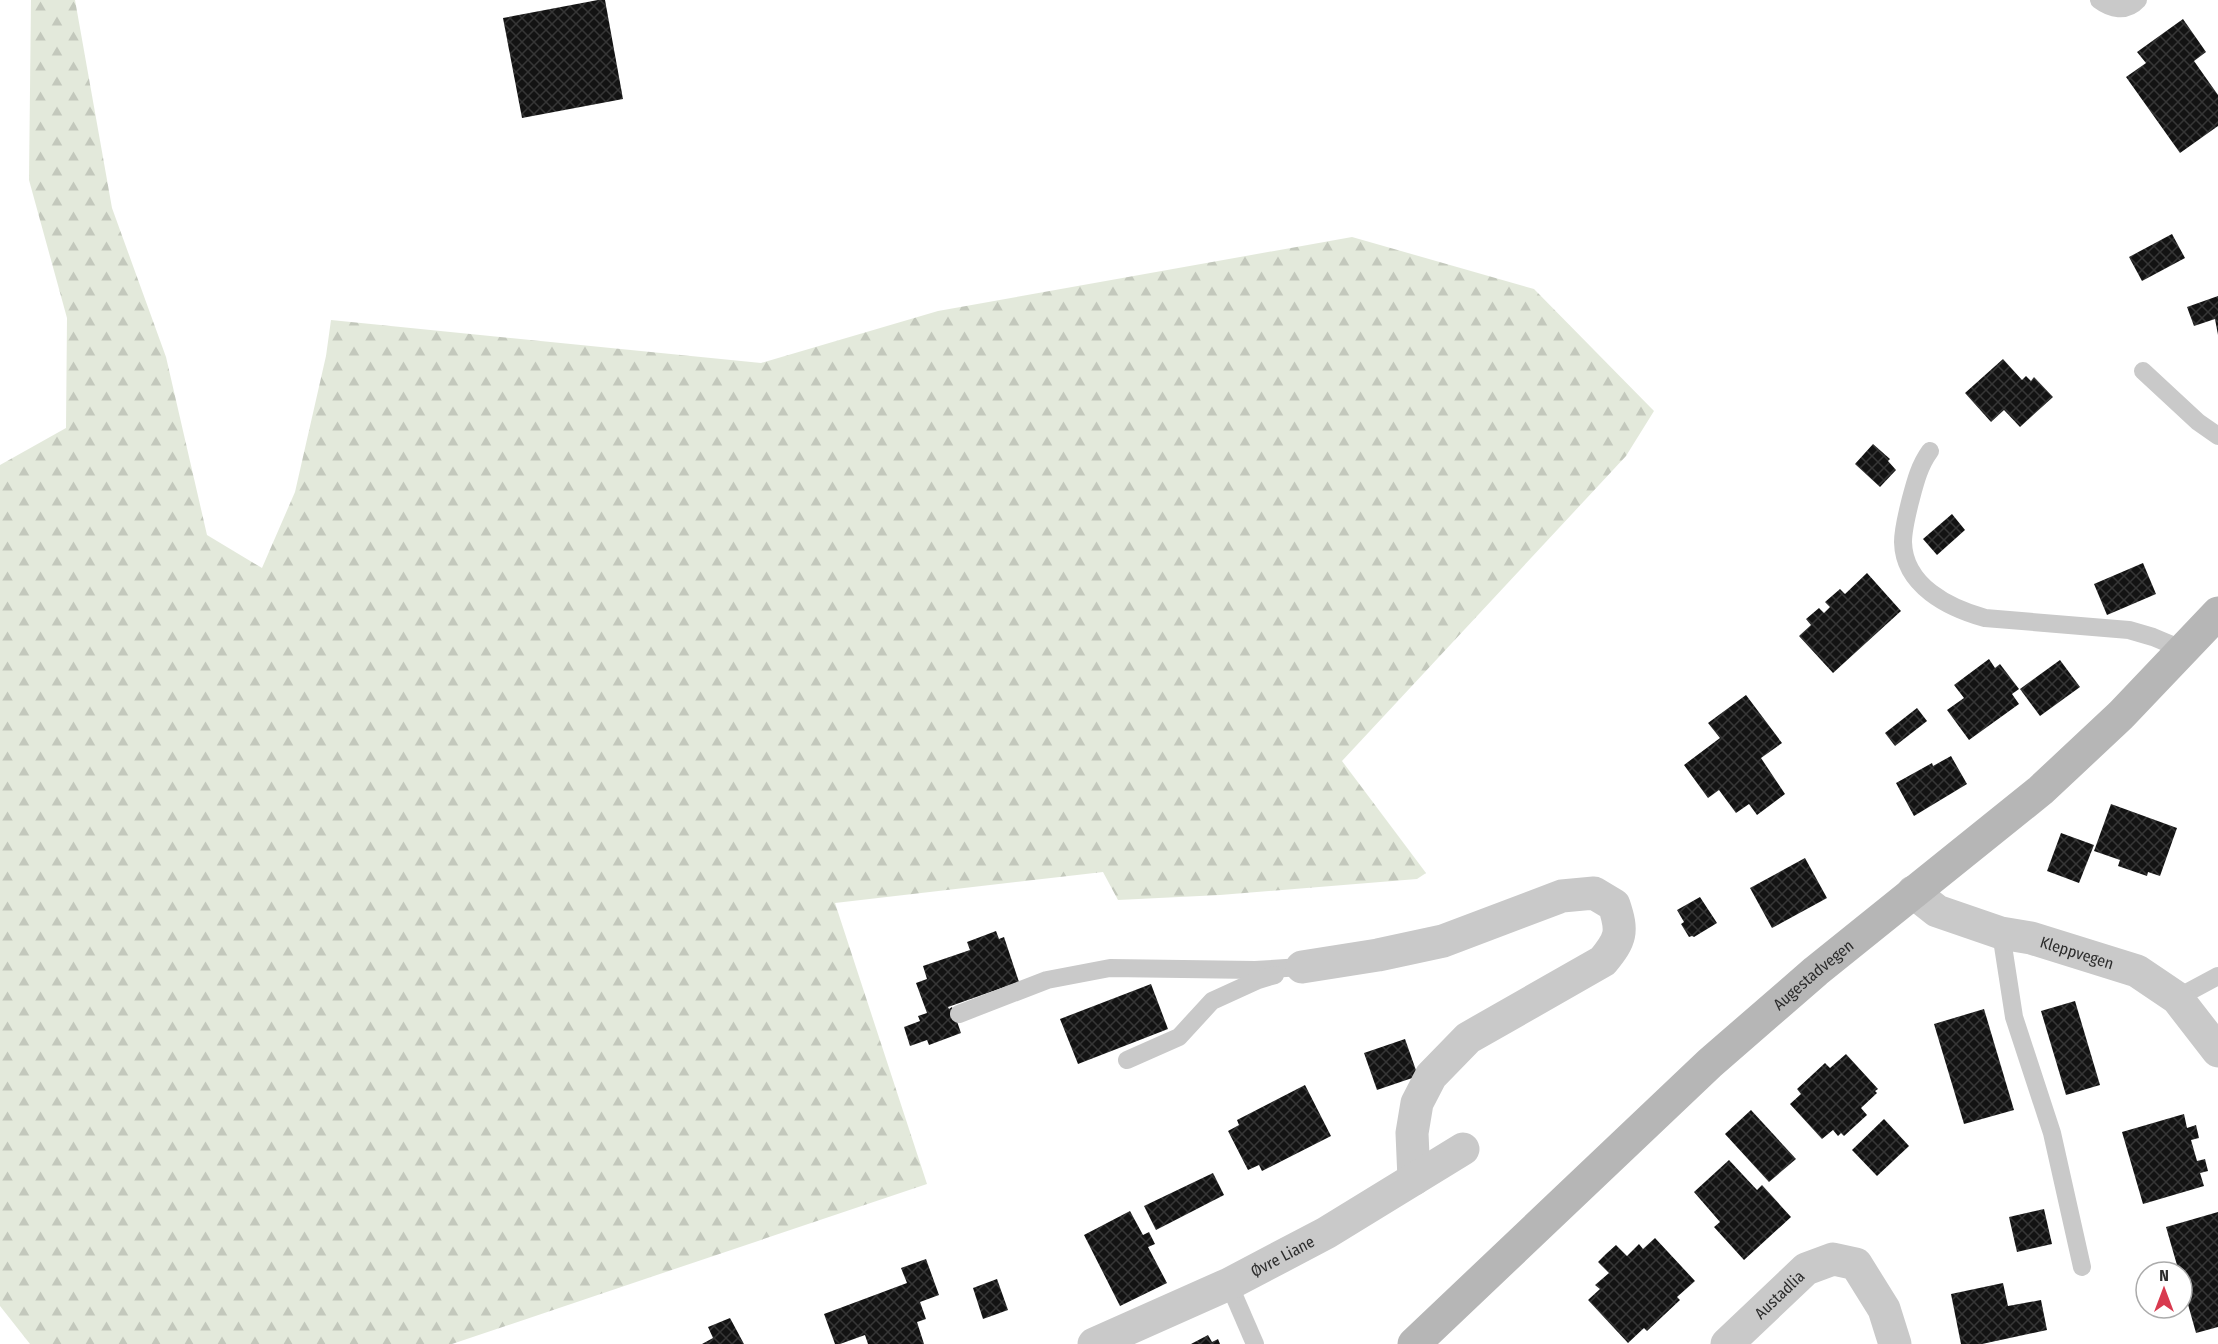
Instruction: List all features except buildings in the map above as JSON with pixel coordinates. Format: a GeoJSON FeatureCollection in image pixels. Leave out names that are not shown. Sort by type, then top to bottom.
{"type":"FeatureCollection","features":[{"type":"Feature","properties":{"kind":"main road","name":"Augestadvegen"},"geometry":{"type":"LineString","coordinates":[[1414,1344],[1710,1063],[1816,971],[2041,790],[2121,715],[2218,612]]}},
{"type":"Feature","properties":{"kind":"street","name":"Kleppvegen"},"geometry":{"type":"LineString","coordinates":[[1913,892],[1937,911],[2001,933],[2031,938],[2137,971],[2177,998],[2218,1051]]}},
{"type":"Feature","properties":{"kind":"street"},"geometry":{"type":"LineString","coordinates":[[1302,967],[1378,955],[1443,940],[1562,896],[1594,893],[1614,905],[1620,923],[1617,944],[1603,961],[1468,1038],[1431,1076],[1417,1103],[1412,1133],[1414,1179]]}},
{"type":"Feature","properties":{"kind":"street","name":"Øvre Liane"},"geometry":{"type":"LineString","coordinates":[[1094,1344],[1229,1284],[1326,1233],[1463,1149]]}},
{"type":"Feature","properties":{"kind":"street","name":"Austadlia"},"geometry":{"type":"LineString","coordinates":[[1726,1344],[1806,1269],[1833,1259],[1856,1263],[1884,1309],[1895,1344]]}},
{"type":"Feature","properties":{"kind":"lane"},"geometry":{"type":"LineString","coordinates":[[2099,0],[2110,9],[2120,9],[2138,0]]}},
{"type":"Feature","properties":{"kind":"lane"},"geometry":{"type":"LineString","coordinates":[[2143,371],[2198,422],[2218,436]]}},
{"type":"Feature","properties":{"kind":"lane"},"geometry":{"type":"LineString","coordinates":[[1930,451],[1923,460],[1917,477],[1903,542],[1908,564],[1920,583],[1941,601],[1964,612],[1985,618],[2129,630],[2184,650]]}},
{"type":"Feature","properties":{"kind":"lane"},"geometry":{"type":"LineString","coordinates":[[2001,933],[2014,1017],[2052,1133],[2082,1267]]}},
{"type":"Feature","properties":{"kind":"lane"},"geometry":{"type":"LineString","coordinates":[[959,1014],[1047,980],[1110,968],[1255,970],[1302,967]]}},
{"type":"Feature","properties":{"kind":"lane"},"geometry":{"type":"LineString","coordinates":[[1128,1060],[1179,1037],[1212,1001],[1258,980],[1302,967]]}},
{"type":"Feature","properties":{"kind":"lane"},"geometry":{"type":"LineString","coordinates":[[2177,998],[2218,976]]}},
{"type":"Feature","properties":{"kind":"lane"},"geometry":{"type":"LineString","coordinates":[[1229,1284],[1255,1344]]}},
{"type":"Feature","properties":{"kind":"green space"},"geometry":{"type":"Polygon","coordinates":[[[31,0],[75,0],[112,208],[166,357],[207,535],[262,568],[295,492],[326,356],[331,320],[761,363],[938,311],[1352,237],[1534,289],[1654,411],[1626,456],[1342,761],[1426,873],[1417,879],[1220,895],[1118,900],[1103,872],[835,903],[927,1184],[452,1344],[30,1344],[0,1306],[0,465],[66,428],[67,318],[29,180],[31,0]]]}}]}
